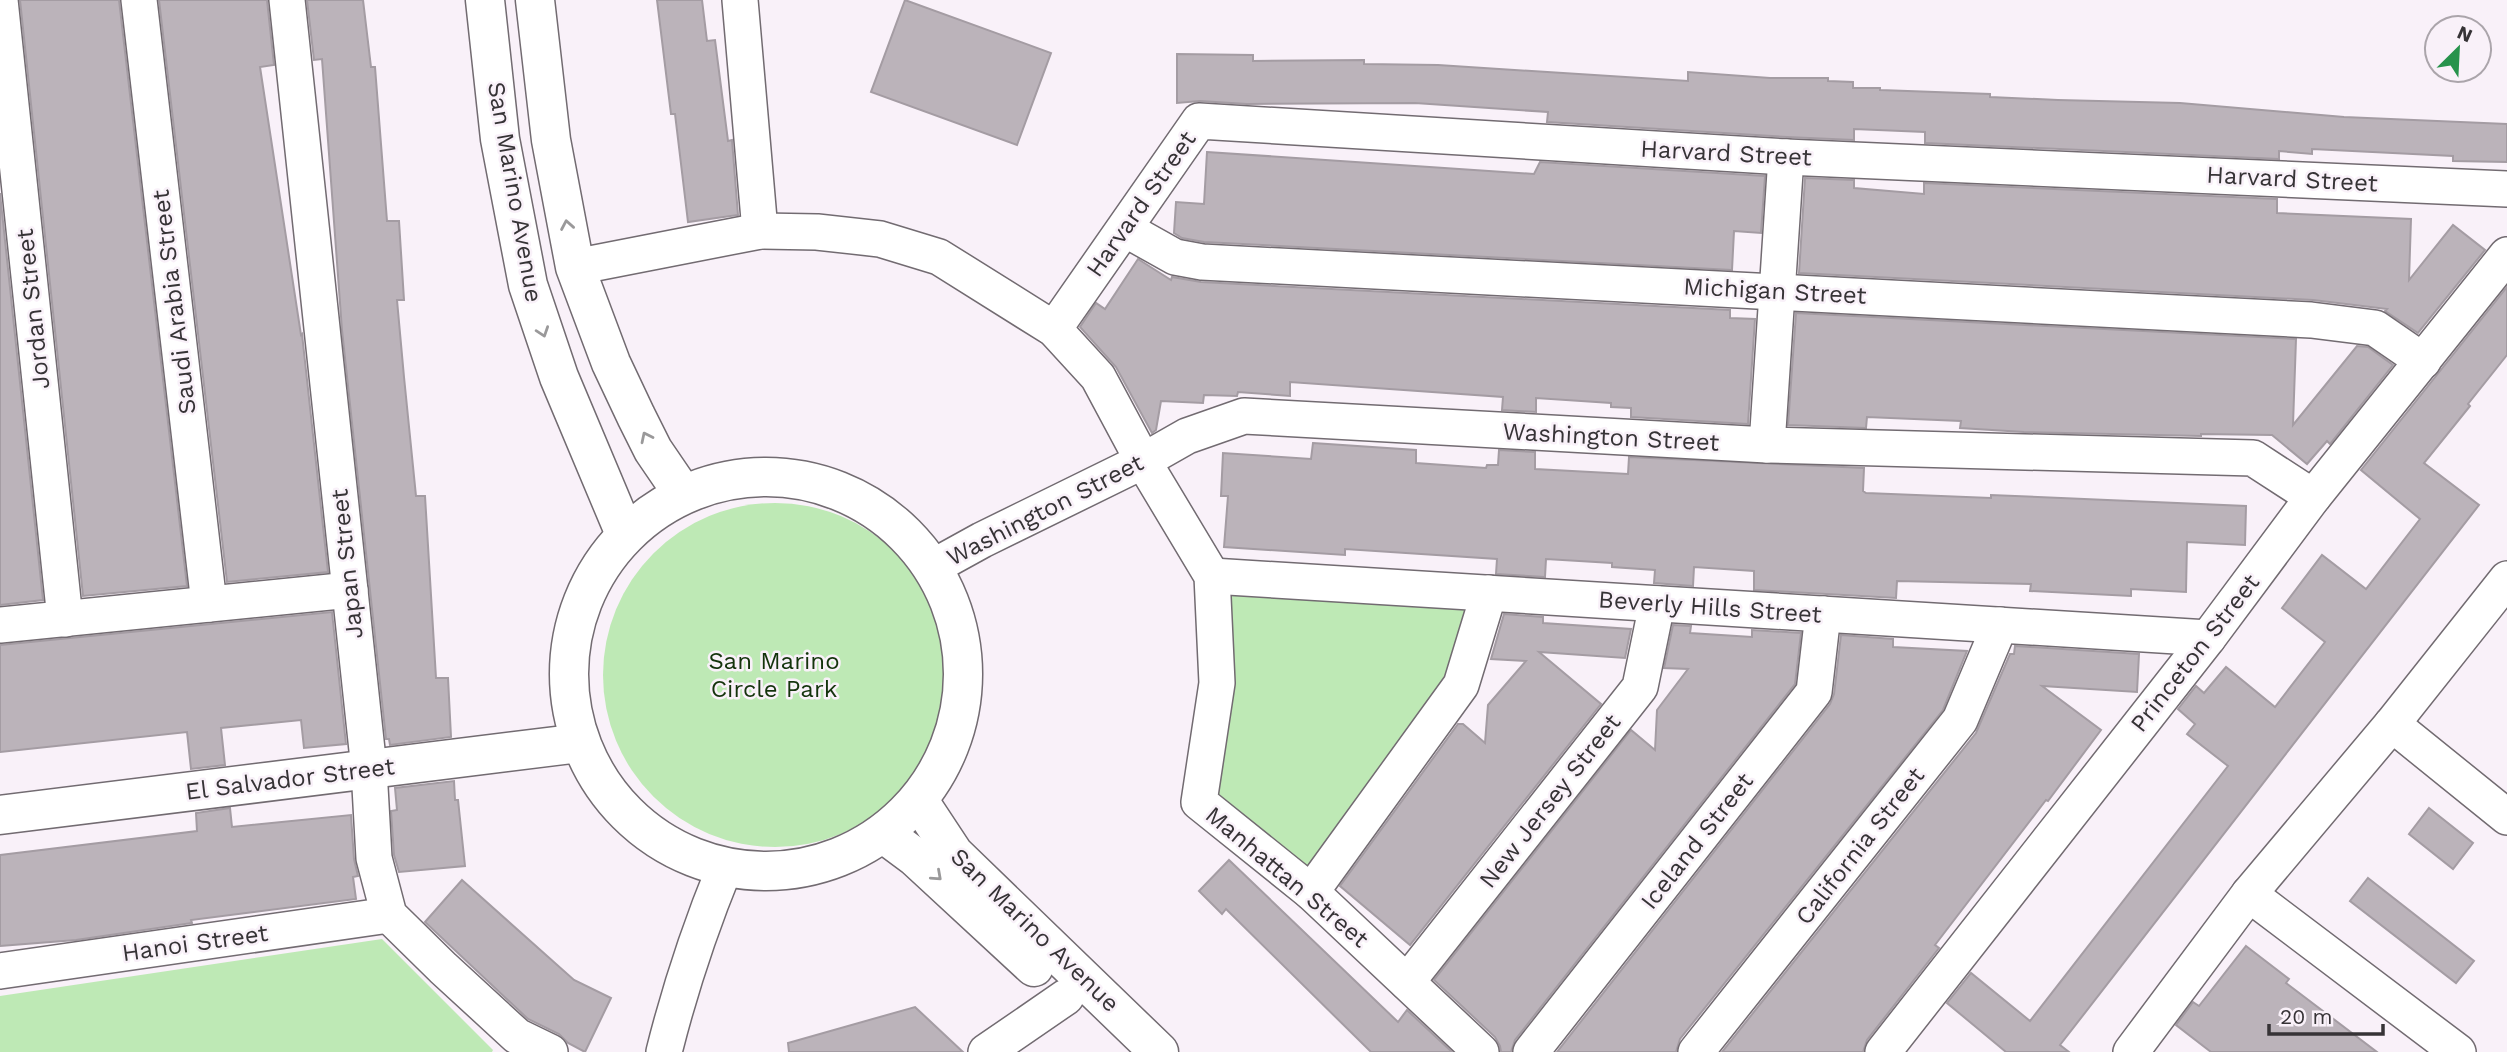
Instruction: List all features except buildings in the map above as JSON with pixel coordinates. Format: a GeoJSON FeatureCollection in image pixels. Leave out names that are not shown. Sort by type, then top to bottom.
{"type":"FeatureCollection","features":[{"type":"Feature","properties":{"kind":"main road","name":"San Marino Avenue"},"geometry":{"type":"LineString","coordinates":[[485,0],[500,139],[528,285],[559,377],[625,534]]}},
{"type":"Feature","properties":{"kind":"main road","name":"San Marino Avenue"},"geometry":{"type":"LineString","coordinates":[[535,0],[551,139],[575,267],[611,363],[636,416],[653,450],[683,494]]}},
{"type":"Feature","properties":{"kind":"main road"},"geometry":{"type":"LineString","coordinates":[[778,476],[838,490],[891,521],[933,567],[957,618],[965,674],[957,729],[934,781],[919,802],[884,834],[823,864],[775,872],[725,867],[663,843],[614,800],[580,743],[568,692],[570,639],[586,588],[625,534],[683,494],[717,482],[778,476]]}},
{"type":"Feature","properties":{"kind":"main road","name":"El Salvador Street"},"geometry":{"type":"LineString","coordinates":[[0,815],[580,743]]}},
{"type":"Feature","properties":{"kind":"main road","name":"San Marino Avenue"},"geometry":{"type":"LineString","coordinates":[[919,802],[954,854],[1159,1052]]}},
{"type":"Feature","properties":{"kind":"main road","name":"San Marino Avenue"},"geometry":{"type":"LineString","coordinates":[[884,834],[915,857],[1123,1052]]}},
{"type":"Feature","properties":{"kind":"street","name":"Jordan Street"},"geometry":{"type":"LineString","coordinates":[[0,0],[65,619]]}},
{"type":"Feature","properties":{"kind":"street","name":"Saudi Arabia Street"},"geometry":{"type":"LineString","coordinates":[[139,0],[209,604]]}},
{"type":"Feature","properties":{"kind":"street","name":"Japan Street"},"geometry":{"type":"LineString","coordinates":[[287,0],[369,769],[374,858],[389,915]]}},
{"type":"Feature","properties":{"kind":"street"},"geometry":{"type":"LineString","coordinates":[[740,0],[760,231]]}},
{"type":"Feature","properties":{"kind":"street","name":"Harvard Street"},"geometry":{"type":"LineString","coordinates":[[1054,328],[1199,121],[1786,157],[2507,189]]}},
{"type":"Feature","properties":{"kind":"street"},"geometry":{"type":"LineString","coordinates":[[1767,445],[1775,290],[1786,157]]}},
{"type":"Feature","properties":{"kind":"street","name":"Michigan Street"},"geometry":{"type":"LineString","coordinates":[[1125,229],[1175,257],[1202,261],[2311,320],[2375,328],[2423,361]]}},
{"type":"Feature","properties":{"kind":"street","name":"Manhattan Street"},"geometry":{"type":"LineString","coordinates":[[575,267],[760,231],[817,232],[880,239],[939,257],[1054,328],[1098,377],[1143,461],[1212,576],[1217,683],[1199,802],[1311,892],[1481,1052]]}},
{"type":"Feature","properties":{"kind":"street","name":"Princeton Street"},"geometry":{"type":"LineString","coordinates":[[1883,1052],[2208,638],[2313,497],[2507,255]]}},
{"type":"Feature","properties":{"kind":"street","name":"Washington Street"},"geometry":{"type":"LineString","coordinates":[[933,567],[1187,436],[1244,416],[1767,445],[2253,458],[2313,497]]}},
{"type":"Feature","properties":{"kind":"street","name":"Beverly Hills Street"},"geometry":{"type":"LineString","coordinates":[[1212,576],[2208,638]]}},
{"type":"Feature","properties":{"kind":"street"},"geometry":{"type":"LineString","coordinates":[[2131,1052],[2249,894],[2392,723],[2507,579]]}},
{"type":"Feature","properties":{"kind":"street"},"geometry":{"type":"LineString","coordinates":[[0,625],[350,590]]}},
{"type":"Feature","properties":{"kind":"street"},"geometry":{"type":"LineString","coordinates":[[1311,892],[1461,685],[1489,593]]}},
{"type":"Feature","properties":{"kind":"street","name":"New Jersey Street"},"geometry":{"type":"LineString","coordinates":[[1407,982],[1640,687],[1657,604]]}},
{"type":"Feature","properties":{"kind":"street","name":"Iceland Street"},"geometry":{"type":"LineString","coordinates":[[1531,1052],[1814,692],[1823,614]]}},
{"type":"Feature","properties":{"kind":"street","name":"California Street"},"geometry":{"type":"LineString","coordinates":[[1696,1052],[1960,720],[2000,625]]}},
{"type":"Feature","properties":{"kind":"street"},"geometry":{"type":"LineString","coordinates":[[2392,723],[2507,817]]}},
{"type":"Feature","properties":{"kind":"street"},"geometry":{"type":"LineString","coordinates":[[664,1052],[701,926],[725,867]]}},
{"type":"Feature","properties":{"kind":"street"},"geometry":{"type":"LineString","coordinates":[[2249,894],[2458,1052]]}},
{"type":"Feature","properties":{"kind":"street"},"geometry":{"type":"LineString","coordinates":[[389,915],[514,1044],[550,1052]]}},
{"type":"Feature","properties":{"kind":"street","name":"Hanoi Street"},"geometry":{"type":"LineString","coordinates":[[0,971],[389,915]]}},
{"type":"Feature","properties":{"kind":"street"},"geometry":{"type":"LineString","coordinates":[[986,1052],[1066,997]]}},
{"type":"Feature","properties":{"kind":"green space","name":"San Marino Circle Park"},"geometry":{"type":"Polygon","coordinates":[[[775,503],[809,507],[856,523],[884,542],[908,566],[934,609],[943,641],[947,675],[943,709],[927,756],[908,784],[884,808],[841,834],[809,843],[775,847],[741,843],[694,827],[666,808],[642,784],[616,741],[607,709],[603,675],[607,641],[623,594],[642,566],[666,542],[709,516],[741,507],[775,503]]]}},
{"type":"Feature","properties":{"kind":"green space"},"geometry":{"type":"Polygon","coordinates":[[[1232,587],[1476,604],[1453,675],[1308,874],[1217,797],[1232,587]]]}},
{"type":"Feature","properties":{"kind":"green space"},"geometry":{"type":"Polygon","coordinates":[[[382,939],[493,1050],[492,1052],[0,1052],[0,996],[382,939]]]}}]}
